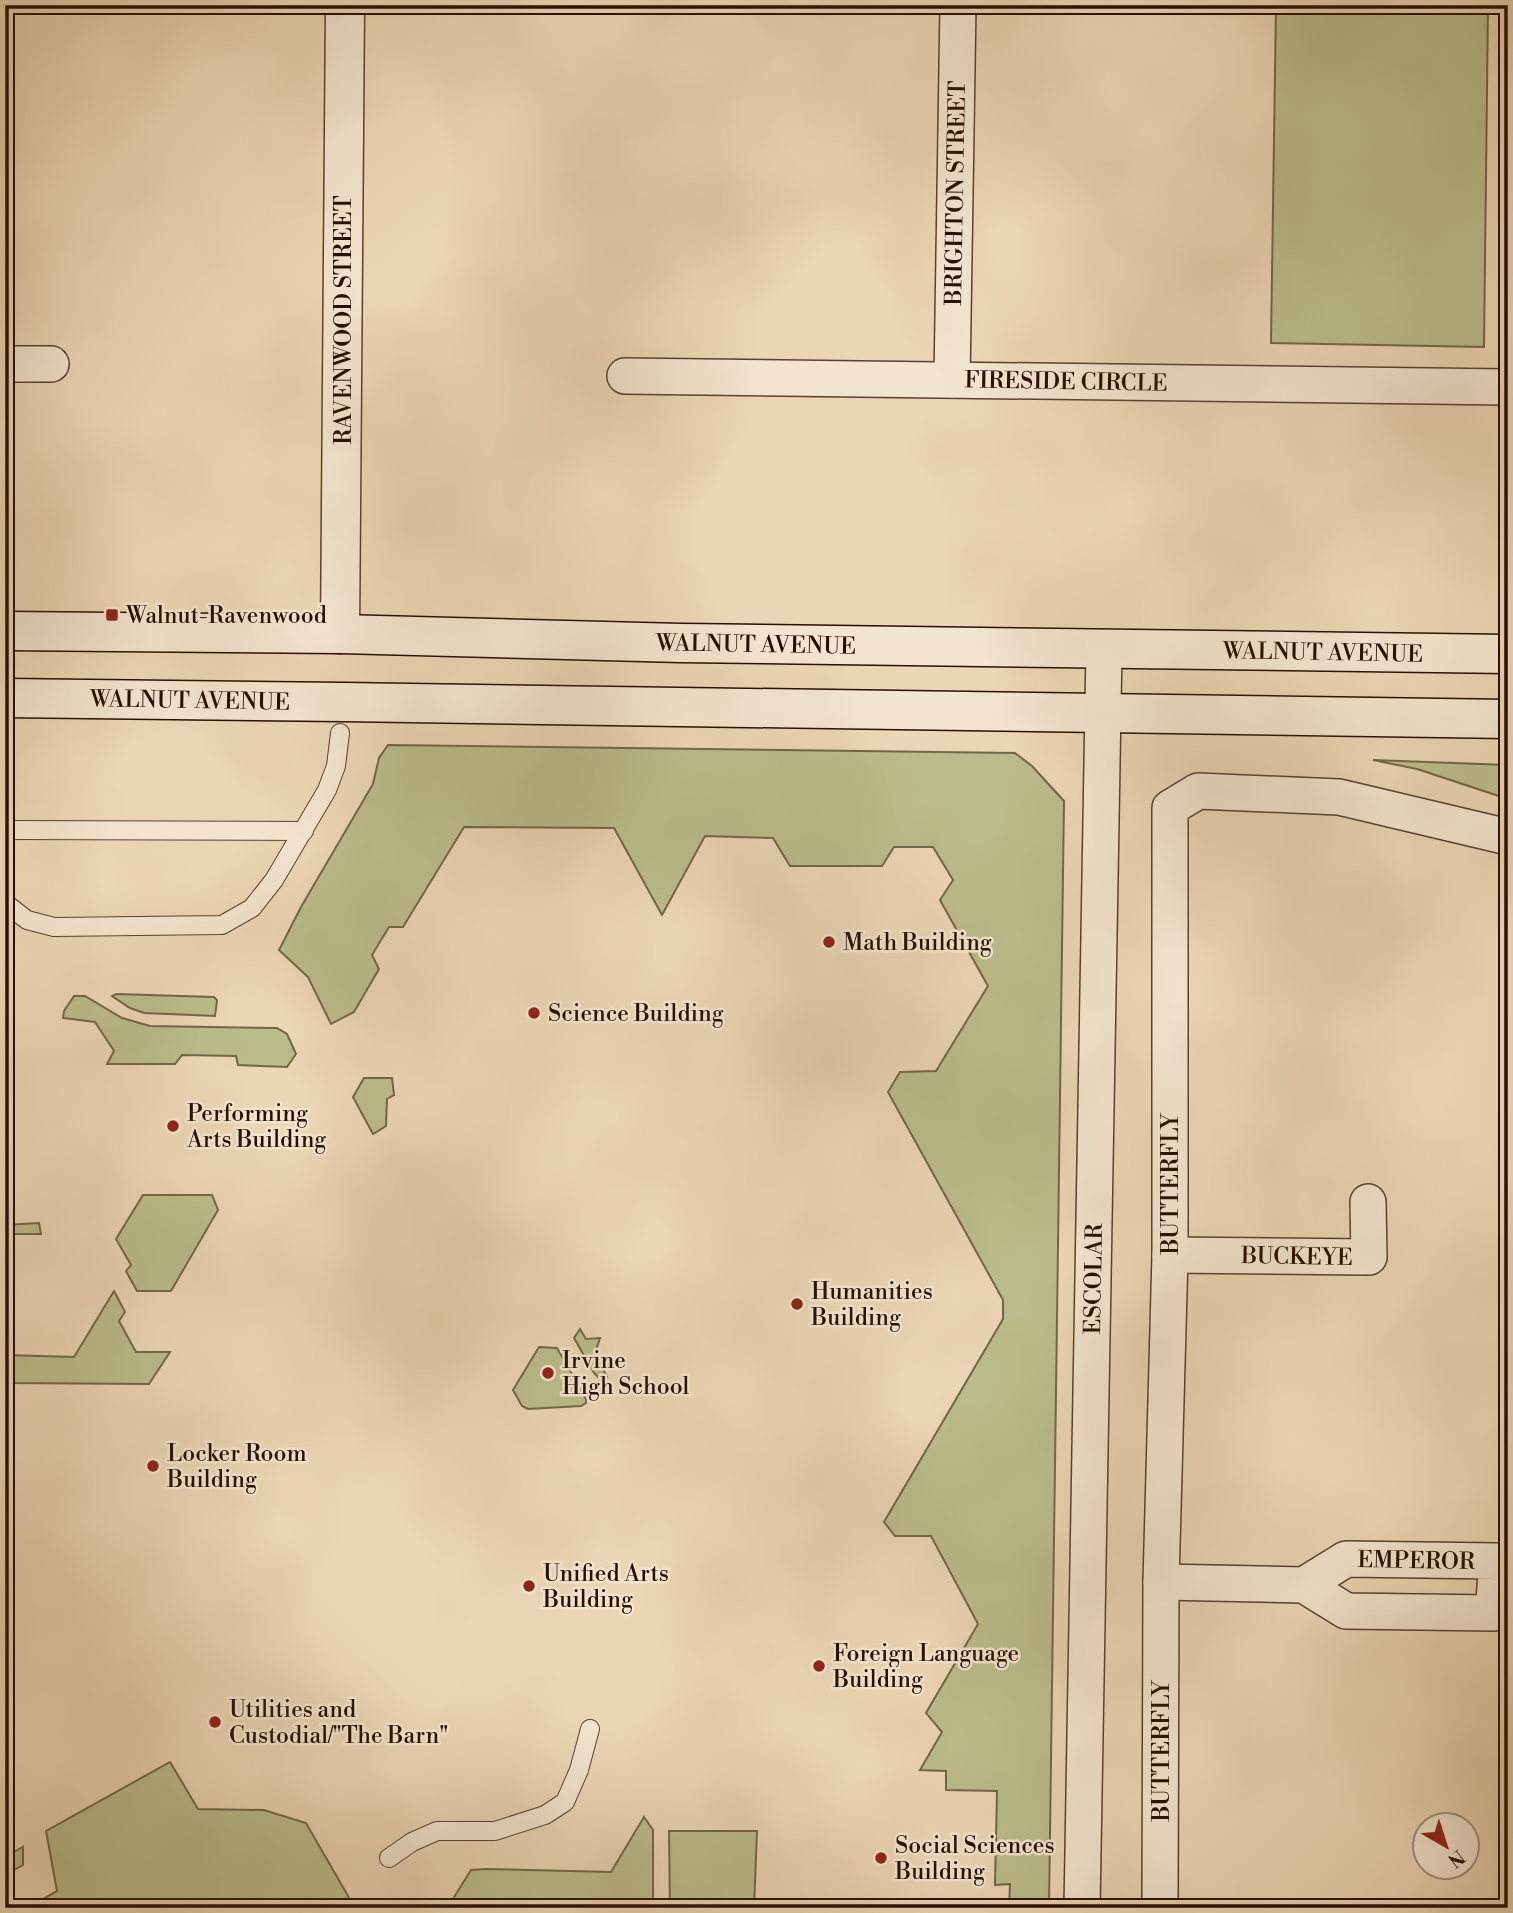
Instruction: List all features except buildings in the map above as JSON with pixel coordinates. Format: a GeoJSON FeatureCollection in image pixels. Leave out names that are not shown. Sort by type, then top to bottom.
{"type":"FeatureCollection","features":[{"type":"Feature","properties":{"kind":"main road","name":"RAVENWOOD STREET"},"geometry":{"type":"LineString","coordinates":[[340,634],[345,5]]}},
{"type":"Feature","properties":{"kind":"main road","name":"WALNUT AVENUE"},"geometry":{"type":"LineString","coordinates":[[5,631],[340,634],[681,643],[1508,654]]}},
{"type":"Feature","properties":{"kind":"main road","name":"WALNUT AVENUE"},"geometry":{"type":"LineString","coordinates":[[5,698],[1508,719]]}},
{"type":"Feature","properties":{"kind":"street","name":"BRIGHTON STREET"},"geometry":{"type":"LineString","coordinates":[[952,380],[958,5]]}},
{"type":"Feature","properties":{"kind":"street"},"geometry":{"type":"LineString","coordinates":[[5,364],[51,364]]}},
{"type":"Feature","properties":{"kind":"street","name":"FIRESIDE CIRCLE"},"geometry":{"type":"LineString","coordinates":[[625,376],[1508,387]]}},
{"type":"Feature","properties":{"kind":"street","name":"ESCOLAR"},"geometry":{"type":"LineString","coordinates":[[1082,1908],[1104,649]]}},
{"type":"Feature","properties":{"kind":"street","name":"BUTTERFLY"},"geometry":{"type":"LineString","coordinates":[[1160,1908],[1161,1582],[1170,1255],[1170,808],[1198,791],[1339,797],[1508,837]]}},
{"type":"Feature","properties":{"kind":"street","name":"BUCKEYE"},"geometry":{"type":"LineString","coordinates":[[1170,1255],[1369,1257],[1368,1202]]}},
{"type":"Feature","properties":{"kind":"street","name":"EMPEROR"},"geometry":{"type":"LineString","coordinates":[[1346,1559],[1497,1561],[1493,1613],[1346,1611],[1304,1585],[1346,1559]]}},
{"type":"Feature","properties":{"kind":"street"},"geometry":{"type":"LineString","coordinates":[[1161,1582],[1304,1585]]}},
{"type":"Feature","properties":{"kind":"lane"},"geometry":{"type":"LineString","coordinates":[[5,903],[27,920],[54,927],[222,925],[252,908],[274,880],[327,790],[336,766],[340,733]]}},
{"type":"Feature","properties":{"kind":"lane"},"geometry":{"type":"LineString","coordinates":[[5,830],[304,831]]}},
{"type":"Feature","properties":{"kind":"lane"},"geometry":{"type":"LineString","coordinates":[[389,1858],[412,1842],[438,1831],[495,1830],[545,1815],[565,1802],[579,1770],[590,1730]]}},
{"type":"Feature","properties":{"kind":"green space"},"geometry":{"type":"Polygon","coordinates":[[[1276,5],[1488,5],[1484,347],[1271,343],[1276,5]]]}},
{"type":"Feature","properties":{"kind":"green space"},"geometry":{"type":"Polygon","coordinates":[[[388,745],[1015,753],[1032,766],[1064,801],[1049,1908],[1009,1908],[1010,1884],[995,1885],[997,1791],[946,1790],[946,1771],[920,1770],[942,1732],[926,1713],[978,1624],[931,1536],[895,1536],[884,1522],[1003,1319],[1003,1300],[888,1092],[900,1072],[936,1071],[988,986],[940,900],[953,880],[933,847],[894,847],[882,866],[790,866],[773,838],[705,836],[662,915],[614,828],[464,827],[403,927],[389,927],[372,955],[379,969],[354,1012],[331,1024],[308,977],[279,950],[373,784],[379,758],[388,745]]]}},
{"type":"Feature","properties":{"kind":"green space"},"geometry":{"type":"Polygon","coordinates":[[[1373,760],[1508,765],[1508,799],[1417,769],[1373,760]]]}},
{"type":"Feature","properties":{"kind":"green space"},"geometry":{"type":"Polygon","coordinates":[[[74,996],[85,996],[122,1018],[150,1026],[277,1028],[287,1034],[296,1054],[287,1067],[238,1065],[236,1056],[182,1055],[175,1064],[107,1064],[114,1051],[95,1022],[63,1018],[64,1011],[74,996]]]}},
{"type":"Feature","properties":{"kind":"green space"},"geometry":{"type":"Polygon","coordinates":[[[112,996],[214,997],[217,1000],[215,1016],[144,1013],[130,1008],[112,996]]]}},
{"type":"Feature","properties":{"kind":"green space"},"geometry":{"type":"Polygon","coordinates":[[[364,1078],[392,1078],[394,1095],[387,1099],[386,1126],[373,1134],[353,1097],[364,1078]]]}},
{"type":"Feature","properties":{"kind":"green space"},"geometry":{"type":"Polygon","coordinates":[[[143,1195],[212,1195],[218,1210],[171,1291],[137,1291],[126,1271],[131,1265],[116,1239],[143,1195]]]}},
{"type":"Feature","properties":{"kind":"green space"},"geometry":{"type":"Polygon","coordinates":[[[39,1223],[41,1234],[8,1234],[5,1238],[5,1225],[39,1223]]]}},
{"type":"Feature","properties":{"kind":"green space"},"geometry":{"type":"Polygon","coordinates":[[[114,1291],[125,1312],[119,1321],[136,1352],[170,1352],[149,1384],[5,1383],[6,1355],[74,1357],[114,1291]]]}},
{"type":"Feature","properties":{"kind":"green space"},"geometry":{"type":"Polygon","coordinates":[[[580,1329],[586,1339],[600,1338],[595,1353],[607,1377],[598,1377],[594,1373],[574,1338],[580,1329]]]}},
{"type":"Feature","properties":{"kind":"green space"},"geometry":{"type":"Polygon","coordinates":[[[539,1347],[557,1348],[586,1403],[581,1406],[528,1409],[522,1406],[513,1390],[539,1347]]]}},
{"type":"Feature","properties":{"kind":"green space"},"geometry":{"type":"Polygon","coordinates":[[[170,1762],[198,1809],[264,1810],[306,1823],[355,1908],[27,1908],[57,1891],[46,1831],[170,1762]]]}},
{"type":"Feature","properties":{"kind":"green space"},"geometry":{"type":"Polygon","coordinates":[[[644,1817],[653,1830],[653,1908],[457,1908],[451,1902],[471,1870],[611,1872],[644,1817]]]}},
{"type":"Feature","properties":{"kind":"green space"},"geometry":{"type":"Polygon","coordinates":[[[669,1831],[757,1831],[754,1908],[670,1908],[669,1831]]]}},
{"type":"Feature","properties":{"kind":"green space"},"geometry":{"type":"Polygon","coordinates":[[[23,1847],[23,1865],[5,1875],[5,1857],[23,1847]]]}},
{"type":"Feature","properties":{"kind":"place","name":"Walnut-Ravenwood"},"geometry":{"type":"Point","coordinates":[112,615]}},
{"type":"Feature","properties":{"kind":"place","name":"Math Building"},"geometry":{"type":"Point","coordinates":[829,942]}},
{"type":"Feature","properties":{"kind":"place","name":"Science Building"},"geometry":{"type":"Point","coordinates":[534,1013]}},
{"type":"Feature","properties":{"kind":"place","name":"Performing Arts Building"},"geometry":{"type":"Point","coordinates":[173,1126]}},
{"type":"Feature","properties":{"kind":"place","name":"Humanities Building"},"geometry":{"type":"Point","coordinates":[797,1304]}},
{"type":"Feature","properties":{"kind":"place","name":"Irvine High School"},"geometry":{"type":"Point","coordinates":[548,1373]}},
{"type":"Feature","properties":{"kind":"place","name":"Locker Room Building"},"geometry":{"type":"Point","coordinates":[153,1466]}},
{"type":"Feature","properties":{"kind":"place","name":"Unified Arts Building"},"geometry":{"type":"Point","coordinates":[529,1586]}},
{"type":"Feature","properties":{"kind":"place","name":"Foreign Language Building"},"geometry":{"type":"Point","coordinates":[819,1666]}},
{"type":"Feature","properties":{"kind":"place","name":"Utilities and Custodial/\"The Barn\""},"geometry":{"type":"Point","coordinates":[215,1722]}},
{"type":"Feature","properties":{"kind":"place","name":"Social Sciences Building"},"geometry":{"type":"Point","coordinates":[881,1858]}}]}
